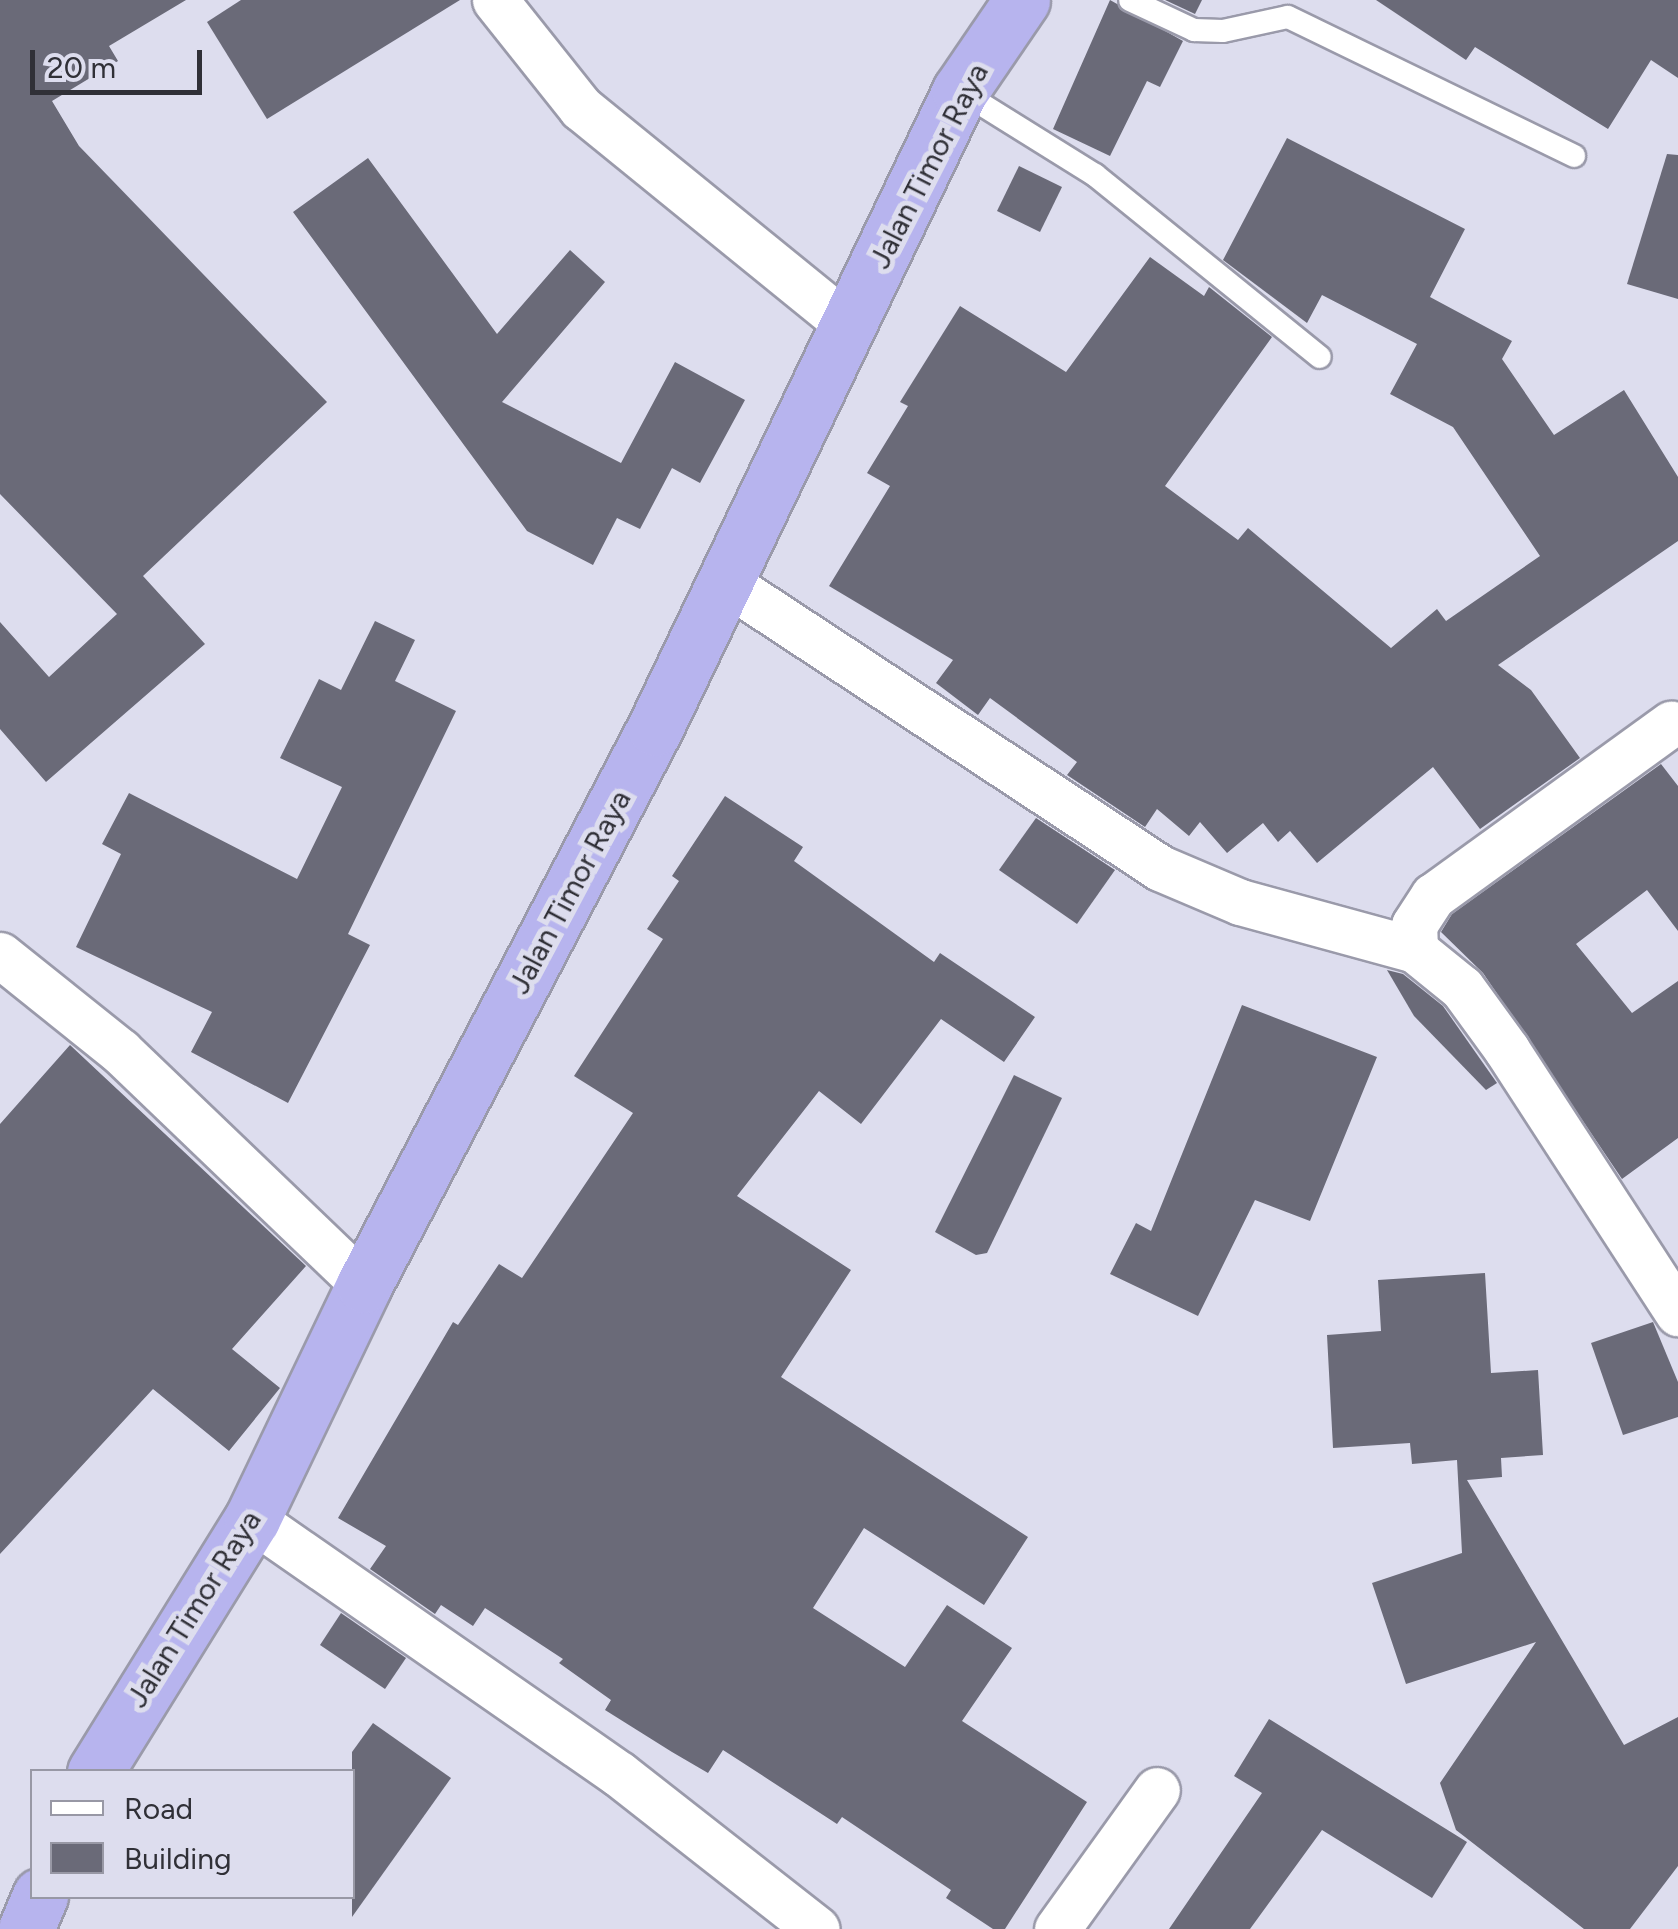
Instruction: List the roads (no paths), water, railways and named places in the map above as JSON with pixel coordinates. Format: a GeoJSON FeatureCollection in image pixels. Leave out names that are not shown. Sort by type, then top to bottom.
{"type":"FeatureCollection","features":[{"type":"Feature","properties":{"kind":"highway","name":"Jalan Timor Raya"},"geometry":{"type":"LineString","coordinates":[[97,1769],[252,1519],[364,1284],[727,583],[960,91],[1022,0]]}},
{"type":"Feature","properties":{"kind":"highway"},"geometry":{"type":"LineString","coordinates":[[26,1929],[39,1899]]}},
{"type":"Feature","properties":{"kind":"street"},"geometry":{"type":"LineString","coordinates":[[495,0],[581,108],[850,326]]}},
{"type":"Feature","properties":{"kind":"street"},"geometry":{"type":"LineString","coordinates":[[727,583],[1160,868],[1240,902],[1416,950],[1462,988],[1507,1050],[1678,1313]]}},
{"type":"Feature","properties":{"kind":"street"},"geometry":{"type":"LineString","coordinates":[[1416,950],[1414,925],[1432,896],[1671,724]]}},
{"type":"Feature","properties":{"kind":"street"},"geometry":{"type":"LineString","coordinates":[[0,955],[120,1051],[364,1284]]}},
{"type":"Feature","properties":{"kind":"street"},"geometry":{"type":"LineString","coordinates":[[252,1519],[619,1774],[817,1929]]}},
{"type":"Feature","properties":{"kind":"street"},"geometry":{"type":"LineString","coordinates":[[1058,1929],[1157,1790]]}},
{"type":"Feature","properties":{"kind":"lane"},"geometry":{"type":"LineString","coordinates":[[1130,0],[1194,30],[1223,31],[1288,17],[1574,156]]}},
{"type":"Feature","properties":{"kind":"lane"},"geometry":{"type":"LineString","coordinates":[[960,91],[1095,175],[1320,357]]}}]}
